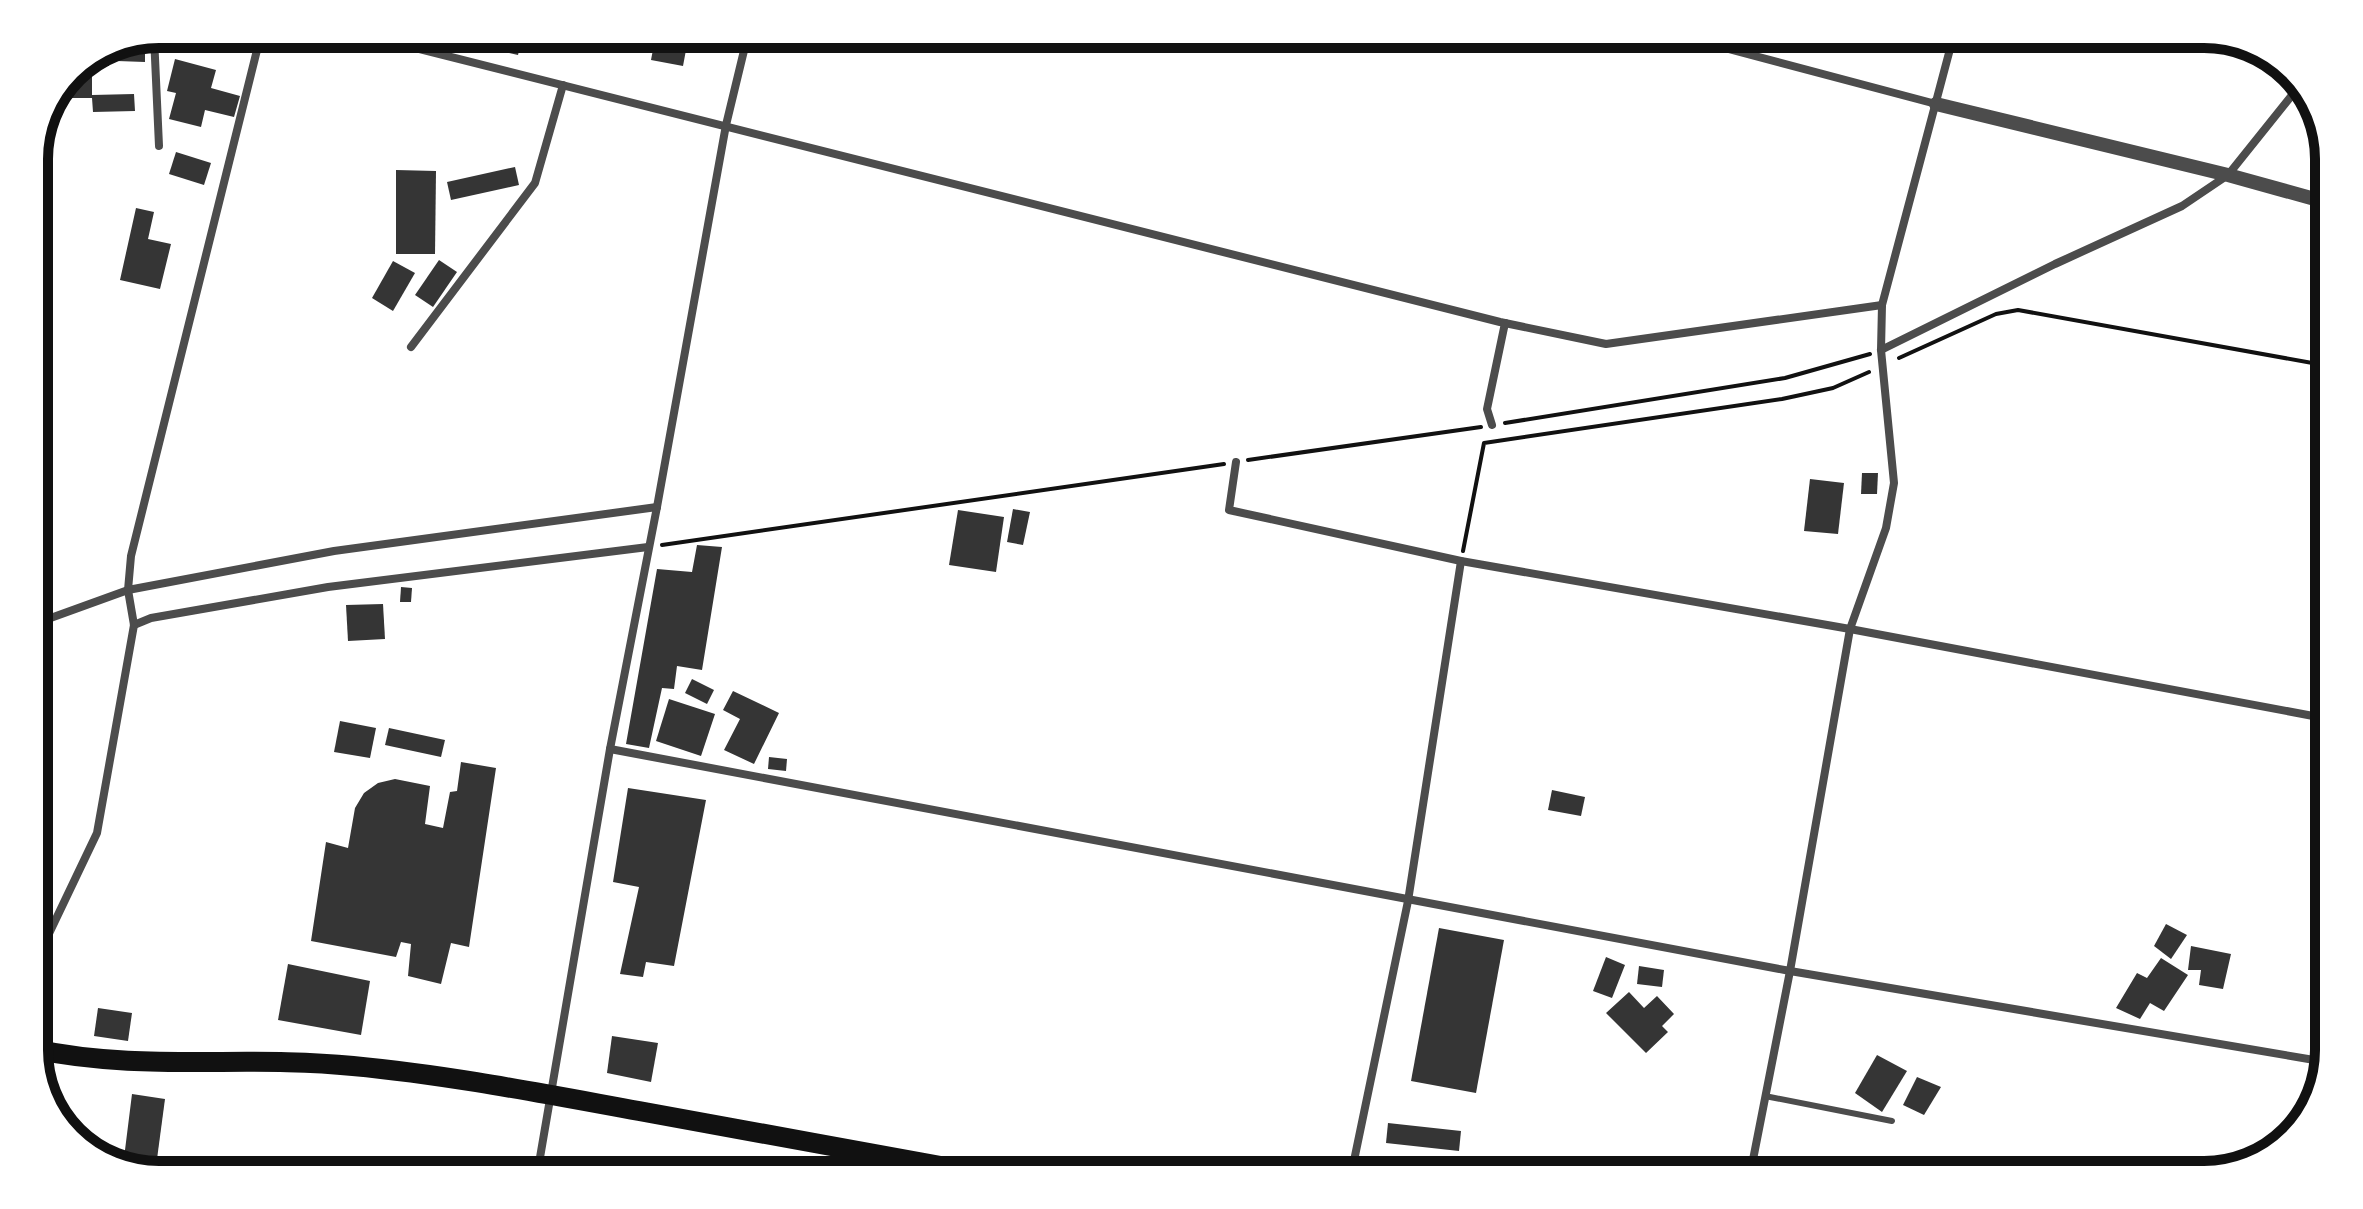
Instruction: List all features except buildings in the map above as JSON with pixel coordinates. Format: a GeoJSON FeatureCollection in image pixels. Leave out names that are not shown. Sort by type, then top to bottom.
{"type":"FeatureCollection","features":[{"type":"Feature","properties":{"kind":"main road"},"geometry":{"type":"LineString","coordinates":[[48,1052],[70,1057],[162,1064],[300,1061],[356,1066],[551,1095],[913,1161]]}},
{"type":"Feature","properties":{"kind":"street"},"geometry":{"type":"LineString","coordinates":[[155,48],[159,146]]}},
{"type":"Feature","properties":{"kind":"street"},"geometry":{"type":"LineString","coordinates":[[48,936],[97,833],[134,625],[128,590],[131,556],[258,48]]}},
{"type":"Feature","properties":{"kind":"street"},"geometry":{"type":"LineString","coordinates":[[416,48],[1505,323],[1606,344],[1882,305]]}},
{"type":"Feature","properties":{"kind":"street"},"geometry":{"type":"LineString","coordinates":[[539,1161],[610,749],[726,125],[745,48]]}},
{"type":"Feature","properties":{"kind":"street"},"geometry":{"type":"LineString","coordinates":[[1725,48],[2315,199]]}},
{"type":"Feature","properties":{"kind":"street"},"geometry":{"type":"LineString","coordinates":[[1753,1161],[1790,971],[1850,629],[1886,528],[1894,483],[1881,350],[1882,305],[1950,48]]}},
{"type":"Feature","properties":{"kind":"street"},"geometry":{"type":"LineString","coordinates":[[411,347],[535,183],[563,85]]}},
{"type":"Feature","properties":{"kind":"street"},"geometry":{"type":"LineString","coordinates":[[1881,350],[2055,264],[2182,206],[2228,175],[2293,94]]}},
{"type":"Feature","properties":{"kind":"street"},"geometry":{"type":"LineString","coordinates":[[1492,425],[1487,409],[1505,323]]}},
{"type":"Feature","properties":{"kind":"street"},"geometry":{"type":"LineString","coordinates":[[1236,462],[1229,510],[1461,561],[1850,629],[2315,716]]}},
{"type":"Feature","properties":{"kind":"street"},"geometry":{"type":"LineString","coordinates":[[48,619],[128,590],[334,551],[657,507]]}},
{"type":"Feature","properties":{"kind":"street"},"geometry":{"type":"LineString","coordinates":[[134,625],[151,618],[328,587],[648,547]]}},
{"type":"Feature","properties":{"kind":"street"},"geometry":{"type":"LineString","coordinates":[[1354,1161],[1408,901],[1461,561]]}},
{"type":"Feature","properties":{"kind":"street"},"geometry":{"type":"LineString","coordinates":[[610,749],[1790,971],[2314,1060]]}},
{"type":"Feature","properties":{"kind":"lane"},"geometry":{"type":"LineString","coordinates":[[1765,1096],[1892,1121]]}},
{"type":"Feature","properties":{"kind":"path"},"geometry":{"type":"LineString","coordinates":[[1461,561],[1484,443],[1782,399],[1833,388],[1996,314],[2018,310],[2315,363]]}},
{"type":"Feature","properties":{"kind":"path"},"geometry":{"type":"LineString","coordinates":[[648,547],[1492,425],[1785,378],[1881,350]]}}]}
